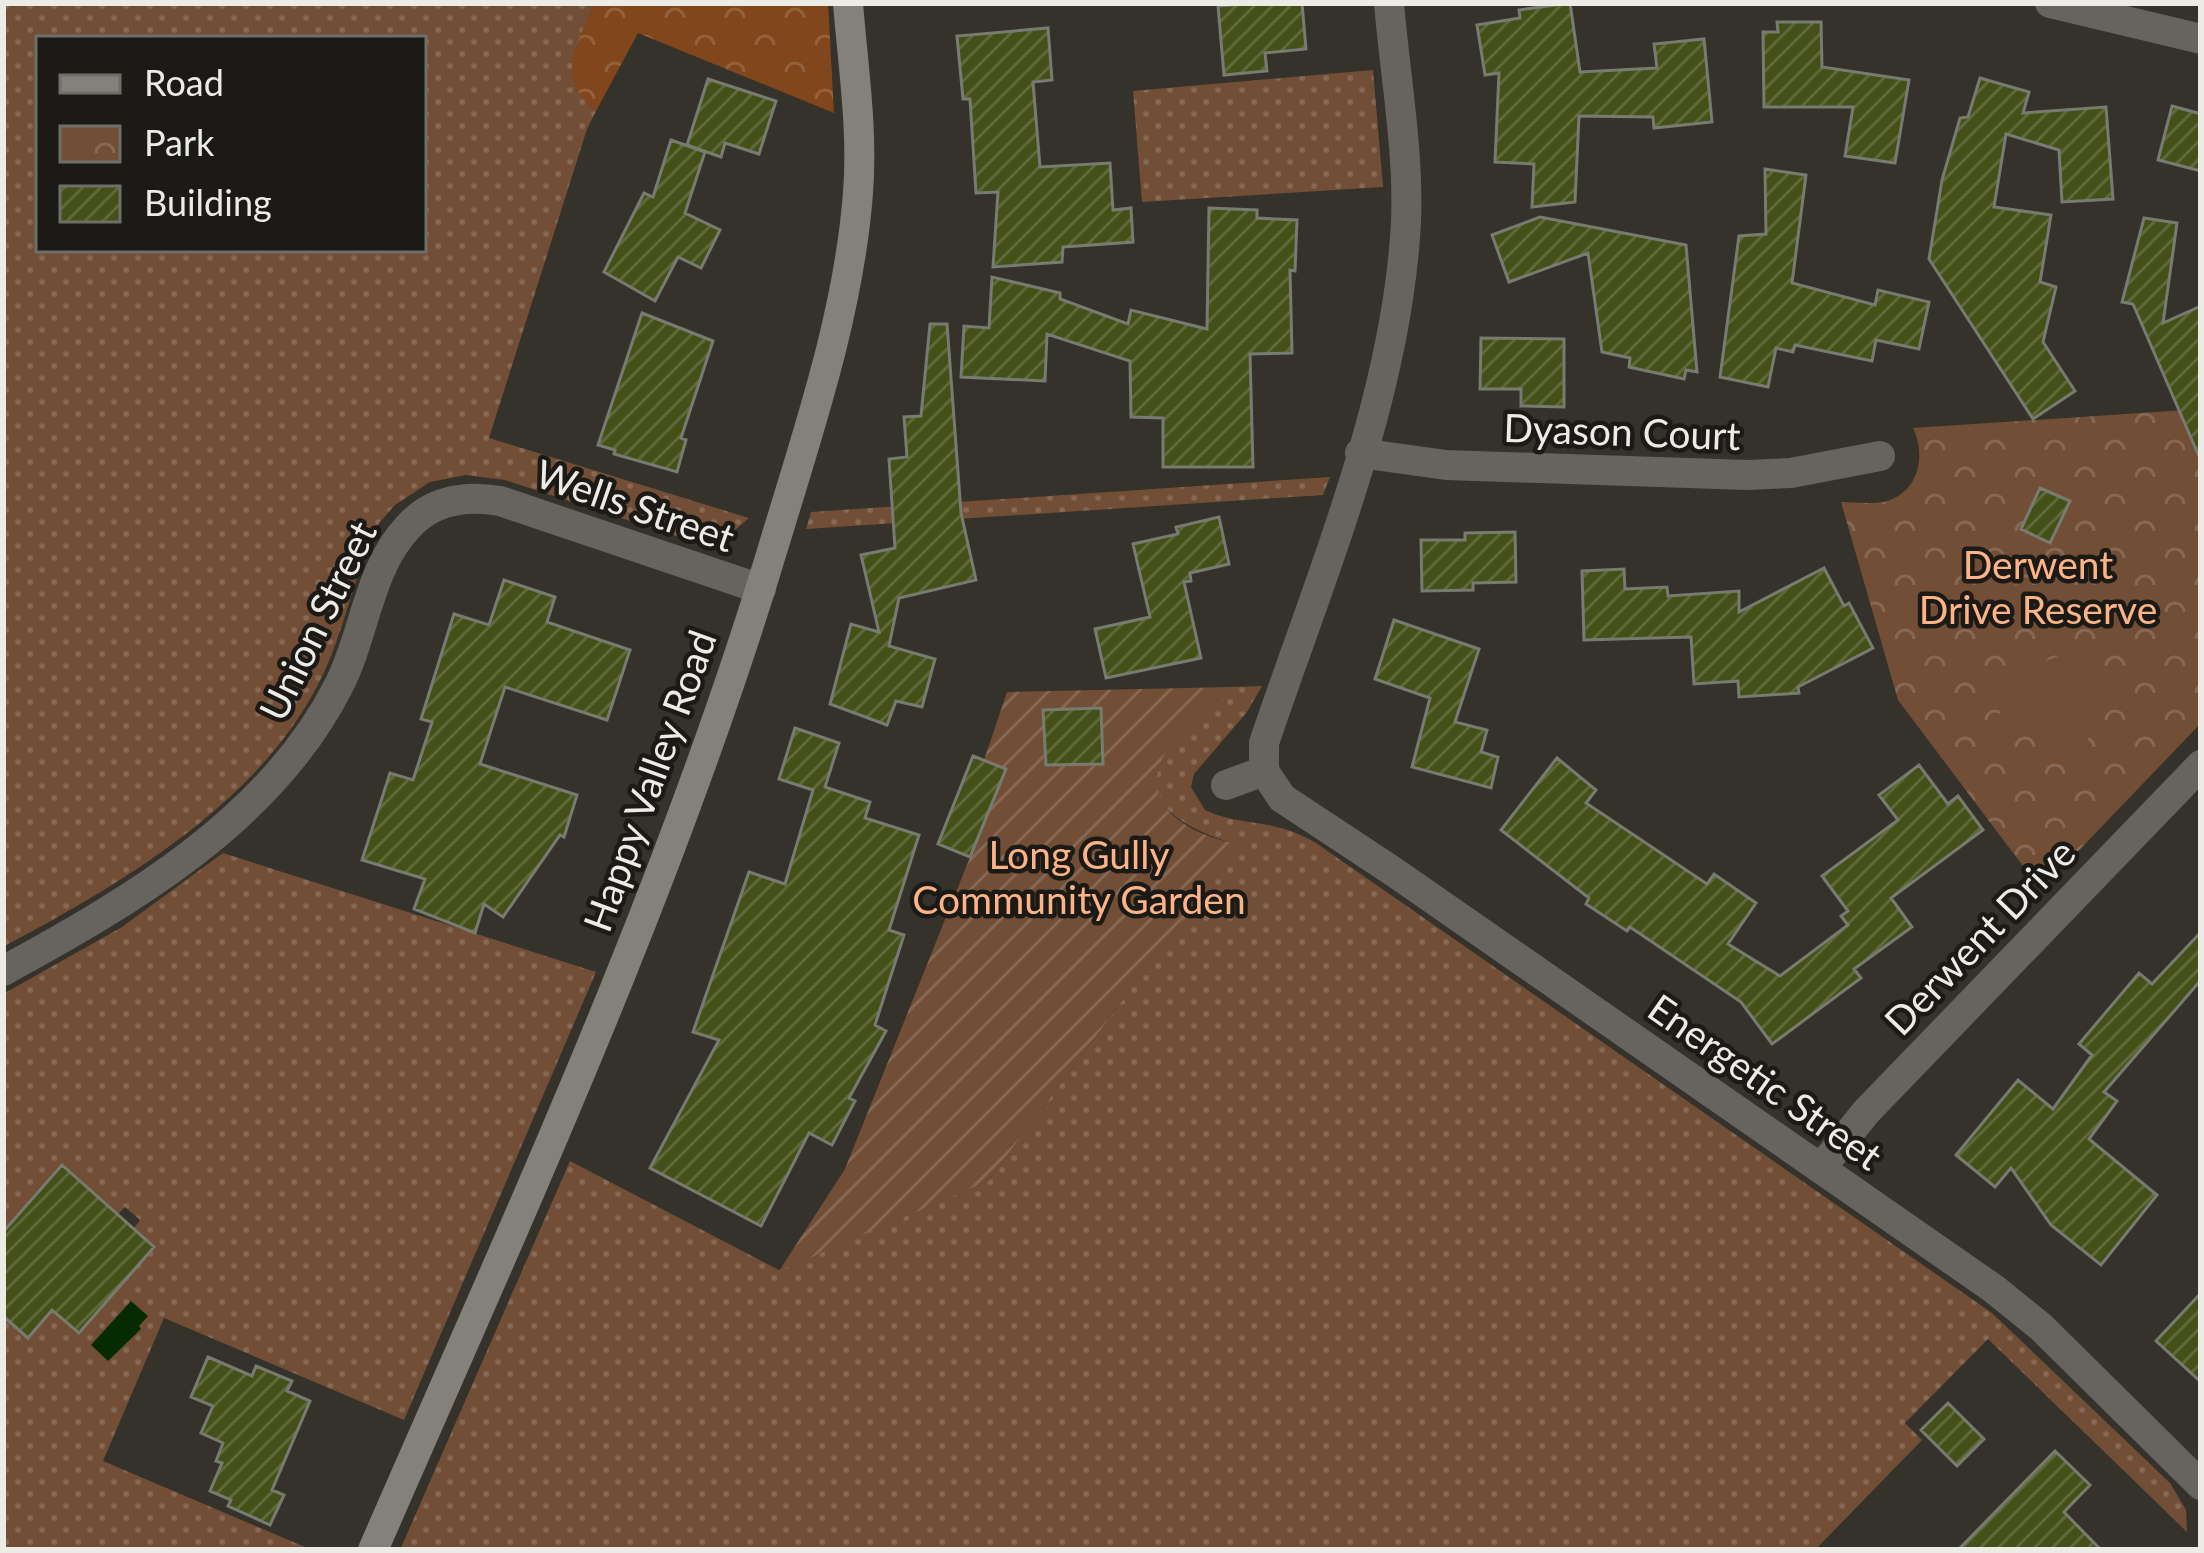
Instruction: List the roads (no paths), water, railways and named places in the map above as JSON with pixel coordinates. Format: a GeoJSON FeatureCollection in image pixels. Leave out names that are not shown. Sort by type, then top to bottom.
{"type":"FeatureCollection","features":[{"type":"Feature","properties":{"kind":"street","name":"Happy Valley Road"},"geometry":{"type":"LineString","coordinates":[[373,1550],[658,882],[761,589],[821,384],[852,239],[860,141],[848,3]]}},
{"type":"Feature","properties":{"kind":"street"},"geometry":{"type":"LineString","coordinates":[[1226,785],[1264,771],[1264,742],[1360,453],[1396,322],[1406,217],[1389,3]]}},
{"type":"Feature","properties":{"kind":"street"},"geometry":{"type":"LineString","coordinates":[[2050,3],[2201,39]]}},
{"type":"Feature","properties":{"kind":"street","name":"Dyason Court"},"geometry":{"type":"LineString","coordinates":[[1360,453],[1446,465],[1769,475],[1880,456]]}},
{"type":"Feature","properties":{"kind":"street","name":"Wells Street"},"geometry":{"type":"LineString","coordinates":[[484,499],[761,589]]}},
{"type":"Feature","properties":{"kind":"street","name":"Union Street"},"geometry":{"type":"LineString","coordinates":[[3,971],[137,891],[202,844],[266,788],[308,737],[341,682],[382,568],[403,531],[445,502],[484,499]]}},
{"type":"Feature","properties":{"kind":"street","name":"Derwent Drive"},"geometry":{"type":"LineString","coordinates":[[1821,1168],[1866,1112],[2201,765]]}},
{"type":"Feature","properties":{"kind":"street","name":"Energetic Street"},"geometry":{"type":"LineString","coordinates":[[1264,771],[1293,807],[1394,872],[2017,1307],[2201,1485]]}},
{"type":"Feature","properties":{"kind":"park label","name":"Derwent Drive Reserve"},"geometry":{"type":"Point","coordinates":[2038,588]}},
{"type":"Feature","properties":{"kind":"park label","name":"Long Gully Community Garden"},"geometry":{"type":"Point","coordinates":[1079,878]}}]}
